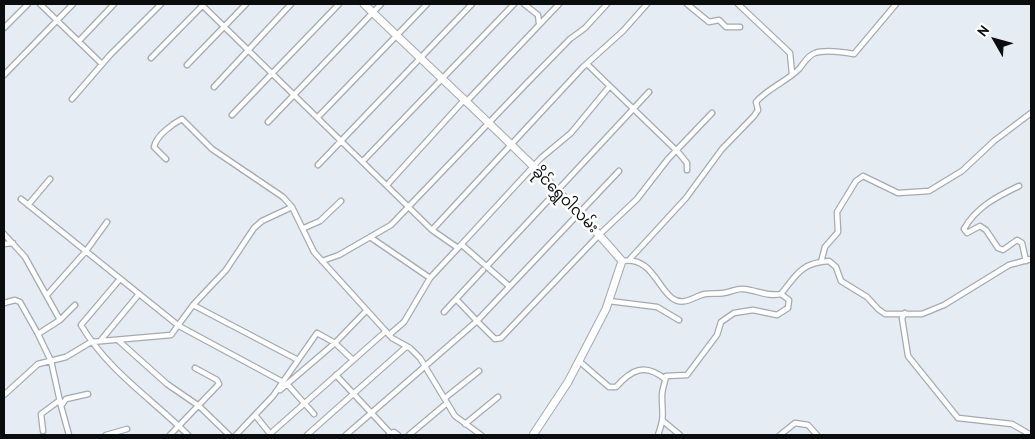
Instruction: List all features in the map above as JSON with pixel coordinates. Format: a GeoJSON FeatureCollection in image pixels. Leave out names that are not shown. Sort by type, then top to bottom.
{"type":"FeatureCollection","features":[{"type":"Feature","properties":{"kind":"street"},"geometry":{"type":"LineString","coordinates":[[4,28],[28,4]]}},
{"type":"Feature","properties":{"kind":"street"},"geometry":{"type":"LineString","coordinates":[[40,4],[102,64]]}},
{"type":"Feature","properties":{"kind":"street"},"geometry":{"type":"LineString","coordinates":[[4,75],[73,4]]}},
{"type":"Feature","properties":{"kind":"street"},"geometry":{"type":"LineString","coordinates":[[79,41],[114,4]]}},
{"type":"Feature","properties":{"kind":"street"},"geometry":{"type":"LineString","coordinates":[[72,99],[102,64],[161,4]]}},
{"type":"Feature","properties":{"kind":"street"},"geometry":{"type":"LineString","coordinates":[[151,58],[202,4],[432,230],[460,246],[509,286]]}},
{"type":"Feature","properties":{"kind":"street"},"geometry":{"type":"LineString","coordinates":[[187,65],[246,4]]}},
{"type":"Feature","properties":{"kind":"street"},"geometry":{"type":"LineString","coordinates":[[214,87],[291,4]]}},
{"type":"Feature","properties":{"kind":"street"},"geometry":{"type":"LineString","coordinates":[[232,115],[338,4]]}},
{"type":"Feature","properties":{"kind":"street","name":"ခိုင်ရွှေဝါလမ်း"},"geometry":{"type":"LineString","coordinates":[[364,4],[466,100],[626,260]]}},
{"type":"Feature","properties":{"kind":"street"},"geometry":{"type":"LineString","coordinates":[[268,122],[381,4]]}},
{"type":"Feature","properties":{"kind":"street"},"geometry":{"type":"LineString","coordinates":[[318,117],[427,4]]}},
{"type":"Feature","properties":{"kind":"street"},"geometry":{"type":"LineString","coordinates":[[318,165],[472,4]]}},
{"type":"Feature","properties":{"kind":"street"},"geometry":{"type":"LineString","coordinates":[[363,162],[514,4]]}},
{"type":"Feature","properties":{"kind":"street"},"geometry":{"type":"LineString","coordinates":[[524,4],[538,15],[538,25]]}},
{"type":"Feature","properties":{"kind":"street"},"geometry":{"type":"LineString","coordinates":[[387,185],[559,4]]}},
{"type":"Feature","properties":{"kind":"street"},"geometry":{"type":"LineString","coordinates":[[322,261],[339,255],[391,225],[488,123],[607,4]]}},
{"type":"Feature","properties":{"kind":"street"},"geometry":{"type":"LineString","coordinates":[[432,230],[510,144],[587,64],[623,31],[647,4]]}},
{"type":"Feature","properties":{"kind":"street"},"geometry":{"type":"LineString","coordinates":[[688,4],[709,22],[719,20],[726,27],[740,27]]}},
{"type":"Feature","properties":{"kind":"street"},"geometry":{"type":"LineString","coordinates":[[738,4],[790,53],[792,74]]}},
{"type":"Feature","properties":{"kind":"street"},"geometry":{"type":"LineString","coordinates":[[533,435],[579,362],[609,301],[626,260],[686,198],[722,149],[754,116],[758,110],[756,102],[764,93],[792,74],[815,53],[842,51],[854,54],[896,4]]}},
{"type":"Feature","properties":{"kind":"street"},"geometry":{"type":"LineString","coordinates":[[587,64],[609,88],[677,151],[687,163],[687,170]]}},
{"type":"Feature","properties":{"kind":"street"},"geometry":{"type":"LineString","coordinates":[[255,415],[270,435],[353,360],[404,322],[430,278],[534,168],[541,158],[571,133],[609,88]]}},
{"type":"Feature","properties":{"kind":"street"},"geometry":{"type":"LineString","coordinates":[[444,312],[649,92]]}},
{"type":"Feature","properties":{"kind":"street"},"geometry":{"type":"LineString","coordinates":[[456,299],[495,338],[502,338],[600,234],[637,199],[712,113]]}},
{"type":"Feature","properties":{"kind":"street"},"geometry":{"type":"LineString","coordinates":[[821,262],[825,247],[838,232],[837,212],[856,181],[863,176],[898,194],[929,191],[962,171],[994,141],[1031,113]]}},
{"type":"Feature","properties":{"kind":"street"},"geometry":{"type":"LineString","coordinates":[[166,159],[154,147],[154,143],[170,127],[182,119],[212,149],[282,197],[292,207],[304,228],[314,252],[366,311],[388,333],[420,358],[455,416],[481,435]]}},
{"type":"Feature","properties":{"kind":"street"},"geometry":{"type":"LineString","coordinates":[[346,435],[477,321],[619,171]]}},
{"type":"Feature","properties":{"kind":"street"},"geometry":{"type":"LineString","coordinates":[[28,205],[50,179]]}},
{"type":"Feature","properties":{"kind":"street"},"geometry":{"type":"LineString","coordinates":[[1019,186],[992,199],[970,218],[964,229],[967,233],[980,226],[986,230],[998,248],[1002,250],[1017,240],[1022,243],[1026,261]]}},
{"type":"Feature","properties":{"kind":"street"},"geometry":{"type":"LineString","coordinates":[[21,199],[179,326],[285,383],[314,414]]}},
{"type":"Feature","properties":{"kind":"street"},"geometry":{"type":"LineString","coordinates":[[304,228],[320,221],[341,201]]}},
{"type":"Feature","properties":{"kind":"street"},"geometry":{"type":"LineString","coordinates":[[4,395],[38,364],[66,357],[91,342],[171,335],[193,305],[226,270],[254,228],[262,221],[292,207]]}},
{"type":"Feature","properties":{"kind":"street"},"geometry":{"type":"LineString","coordinates":[[47,295],[86,251],[107,222]]}},
{"type":"Feature","properties":{"kind":"street"},"geometry":{"type":"LineString","coordinates":[[4,234],[25,257],[60,320]]}},
{"type":"Feature","properties":{"kind":"street"},"geometry":{"type":"LineString","coordinates":[[370,236],[430,278]]}},
{"type":"Feature","properties":{"kind":"street"},"geometry":{"type":"LineString","coordinates":[[4,244],[14,243]]}},
{"type":"Feature","properties":{"kind":"street"},"geometry":{"type":"LineString","coordinates":[[782,295],[802,268],[821,262],[829,262],[836,267],[841,280],[867,297],[885,314],[922,314],[944,306],[1008,265],[1031,259]]}},
{"type":"Feature","properties":{"kind":"street"},"geometry":{"type":"LineString","coordinates":[[626,260],[640,263],[652,272],[672,298],[682,302],[690,301],[703,294],[726,293],[742,288],[772,296],[782,295],[788,299],[788,308],[777,315],[753,310],[734,313],[722,322],[717,335],[687,375],[666,376],[662,395],[664,407],[663,421],[658,435]]}},
{"type":"Feature","properties":{"kind":"street"},"geometry":{"type":"LineString","coordinates":[[120,279],[81,324],[91,342],[113,368],[159,406],[188,435]]}},
{"type":"Feature","properties":{"kind":"street"},"geometry":{"type":"LineString","coordinates":[[101,340],[139,294]]}},
{"type":"Feature","properties":{"kind":"street"},"geometry":{"type":"LineString","coordinates":[[4,304],[15,300],[20,302],[38,334],[51,361],[69,435]]}},
{"type":"Feature","properties":{"kind":"street"},"geometry":{"type":"LineString","coordinates":[[609,301],[656,307],[679,320]]}},
{"type":"Feature","properties":{"kind":"street"},"geometry":{"type":"LineString","coordinates":[[38,334],[60,320],[75,305]]}},
{"type":"Feature","properties":{"kind":"street"},"geometry":{"type":"LineString","coordinates":[[193,305],[298,360]]}},
{"type":"Feature","properties":{"kind":"street"},"geometry":{"type":"LineString","coordinates":[[236,435],[285,383],[335,343],[366,311]]}},
{"type":"Feature","properties":{"kind":"street"},"geometry":{"type":"LineString","coordinates":[[904,313],[902,318],[908,356],[958,418],[1012,424],[1031,435]]}},
{"type":"Feature","properties":{"kind":"street"},"geometry":{"type":"LineString","coordinates":[[285,383],[317,333],[335,343],[353,360]]}},
{"type":"Feature","properties":{"kind":"street"},"geometry":{"type":"LineString","coordinates":[[119,341],[167,384],[199,406],[229,435]]}},
{"type":"Feature","properties":{"kind":"street"},"geometry":{"type":"LineString","coordinates":[[307,435],[406,347]]}},
{"type":"Feature","properties":{"kind":"street"},"geometry":{"type":"LineString","coordinates":[[579,362],[608,387],[616,387],[627,374],[639,370],[656,372],[666,379]]}},
{"type":"Feature","properties":{"kind":"street"},"geometry":{"type":"LineString","coordinates":[[170,435],[199,406],[219,382],[195,368]]}},
{"type":"Feature","properties":{"kind":"street"},"geometry":{"type":"LineString","coordinates":[[409,435],[479,371]]}},
{"type":"Feature","properties":{"kind":"street"},"geometry":{"type":"LineString","coordinates":[[336,375],[372,412],[390,435],[394,432],[398,435]]}},
{"type":"Feature","properties":{"kind":"street"},"geometry":{"type":"LineString","coordinates":[[61,406],[66,399],[88,394]]}},
{"type":"Feature","properties":{"kind":"street"},"geometry":{"type":"LineString","coordinates":[[465,424],[498,397]]}},
{"type":"Feature","properties":{"kind":"street"},"geometry":{"type":"LineString","coordinates":[[42,431],[40,415],[60,400]]}},
{"type":"Feature","properties":{"kind":"street"},"geometry":{"type":"LineString","coordinates":[[663,421],[680,435]]}},
{"type":"Feature","properties":{"kind":"street"},"geometry":{"type":"LineString","coordinates":[[780,435],[795,423],[808,425],[817,435]]}},
{"type":"Feature","properties":{"kind":"street"},"geometry":{"type":"LineString","coordinates":[[106,435],[127,429]]}}]}
